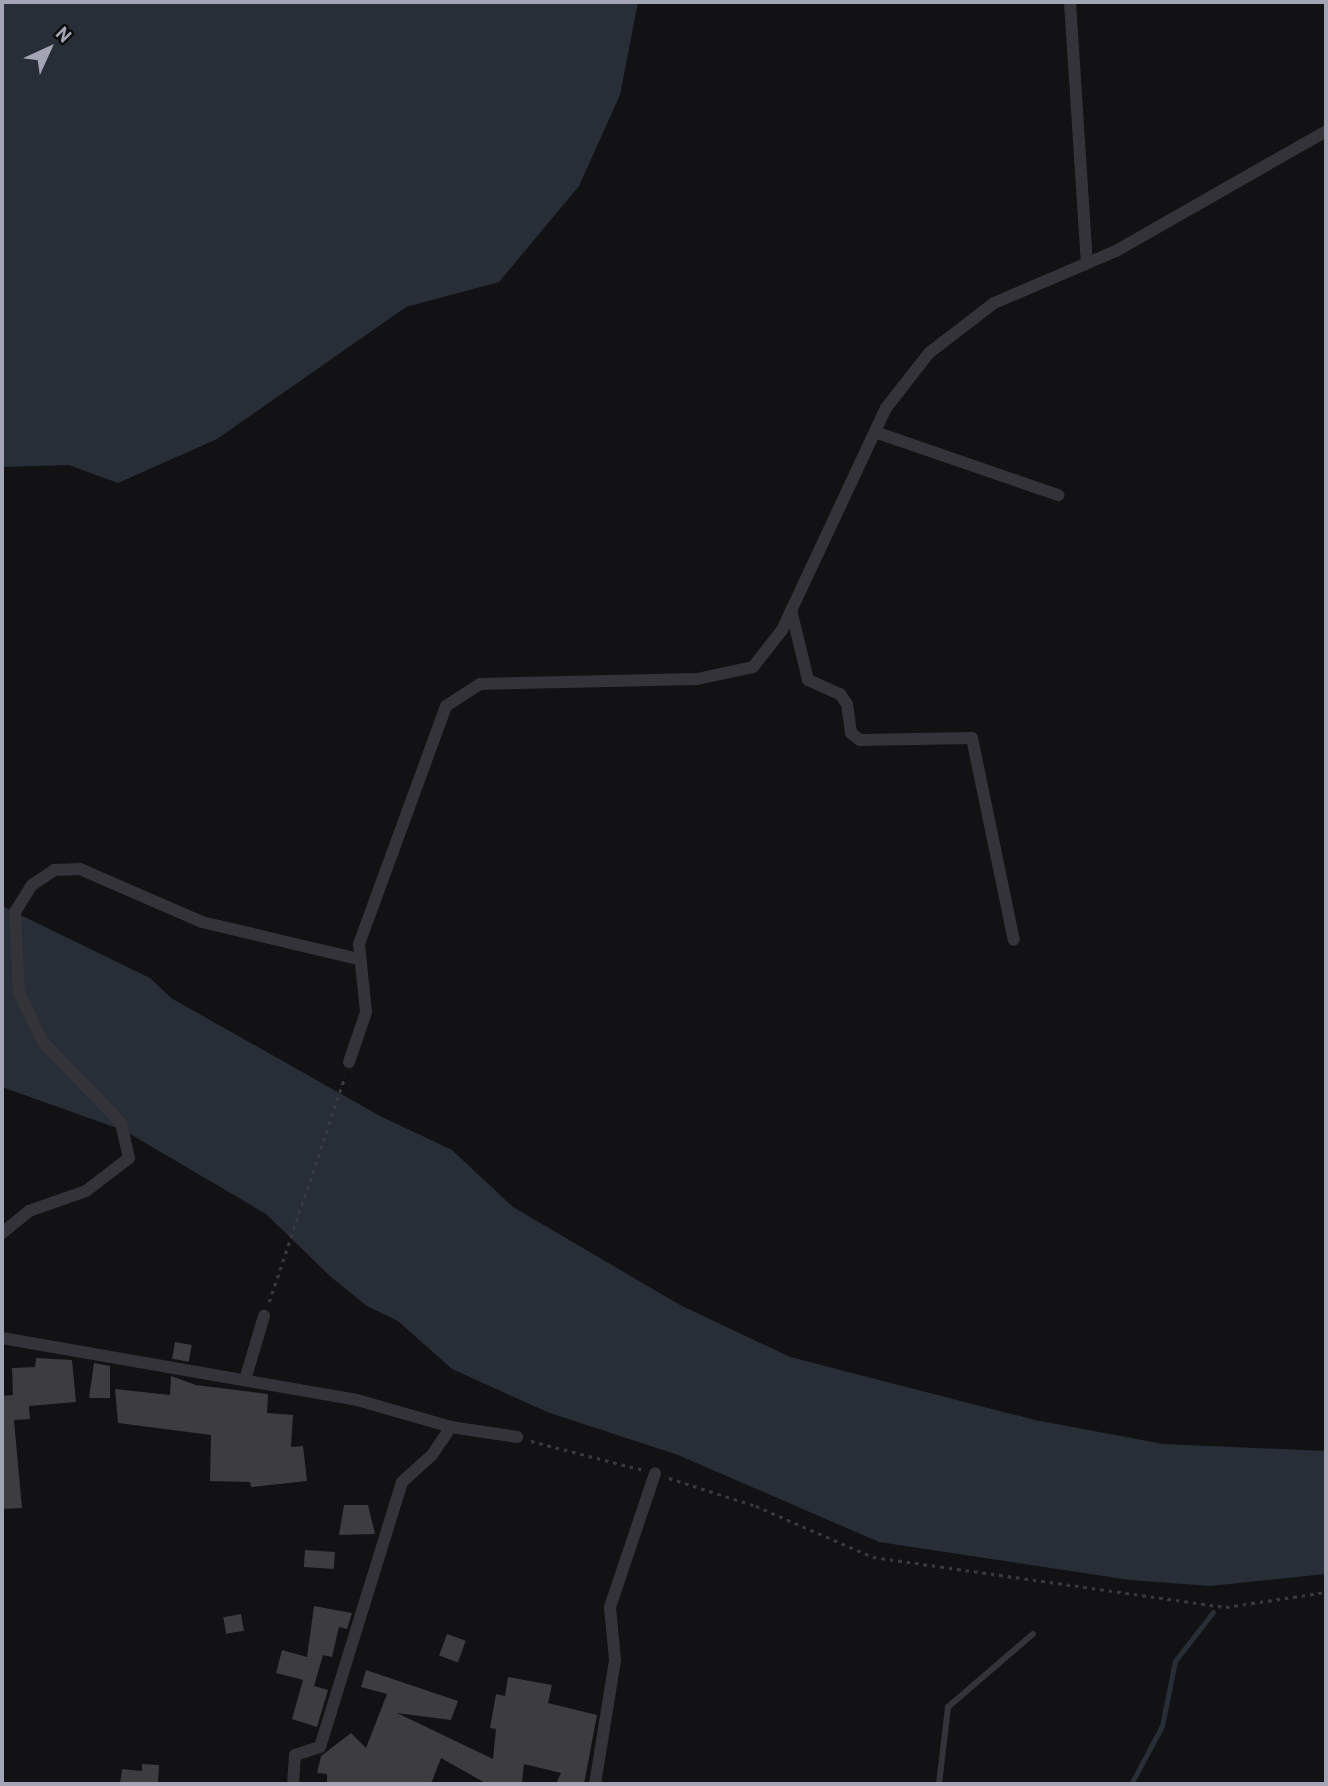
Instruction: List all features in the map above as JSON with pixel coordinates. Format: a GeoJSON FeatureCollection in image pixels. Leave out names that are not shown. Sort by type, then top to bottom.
{"type":"FeatureCollection","features":[{"type":"Feature","properties":{"kind":"street"},"geometry":{"type":"LineString","coordinates":[[1070,2],[1087,263]]}},
{"type":"Feature","properties":{"kind":"street"},"geometry":{"type":"LineString","coordinates":[[349,1062],[366,1012],[358,959],[363,928],[438,718],[457,695],[480,684],[734,674],[768,653],[901,384],[965,321],[1116,251],[1212,191],[1300,151],[1326,131]]}},
{"type":"Feature","properties":{"kind":"street"},"geometry":{"type":"LineString","coordinates":[[876,432],[1058,495]]}},
{"type":"Feature","properties":{"kind":"street"},"geometry":{"type":"LineString","coordinates":[[791,610],[808,680],[840,694],[851,733],[860,740],[972,738],[1014,940]]}},
{"type":"Feature","properties":{"kind":"street"},"geometry":{"type":"LineString","coordinates":[[2,1233],[30,1211],[86,1191],[129,1158],[121,1124],[43,1042],[19,993],[15,912],[32,886],[54,870],[80,869],[202,922],[358,959]]}},
{"type":"Feature","properties":{"kind":"street"},"geometry":{"type":"LineString","coordinates":[[245,1380],[264,1315]]}},
{"type":"Feature","properties":{"kind":"street"},"geometry":{"type":"LineString","coordinates":[[2,1338],[357,1400],[451,1427],[517,1437]]}},
{"type":"Feature","properties":{"kind":"street"},"geometry":{"type":"LineString","coordinates":[[293,1784],[295,1755],[320,1747],[402,1482],[438,1449],[451,1427]]}},
{"type":"Feature","properties":{"kind":"street"},"geometry":{"type":"LineString","coordinates":[[595,1784],[615,1660],[610,1608],[655,1473]]}},
{"type":"Feature","properties":{"kind":"lane"},"geometry":{"type":"LineString","coordinates":[[939,1784],[942,1723],[948,1707],[1033,1634]]}},
{"type":"Feature","properties":{"kind":"path"},"geometry":{"type":"LineString","coordinates":[[264,1315],[349,1062]]}},
{"type":"Feature","properties":{"kind":"path"},"geometry":{"type":"LineString","coordinates":[[517,1437],[655,1473],[756,1506],[873,1557],[1226,1607],[1326,1592]]}},
{"type":"Feature","properties":{"kind":"shaded area"},"geometry":{"type":"Polygon","coordinates":[[[2,2],[638,2],[620,95],[579,186],[499,282],[406,307],[217,439],[118,483],[69,465],[2,467],[2,2]]]}},
{"type":"Feature","properties":{"kind":"shaded area"},"geometry":{"type":"Polygon","coordinates":[[[2,906],[150,978],[171,998],[380,1116],[452,1150],[513,1207],[680,1305],[790,1357],[1035,1420],[1163,1444],[1326,1451],[1326,1574],[1210,1586],[1130,1580],[879,1542],[678,1455],[547,1412],[452,1369],[398,1321],[367,1306],[331,1277],[266,1214],[125,1131],[2,1087],[2,906]]]}},
{"type":"Feature","properties":{"kind":"building"},"geometry":{"type":"Polygon","coordinates":[[[175,1342],[192,1345],[189,1362],[172,1359],[175,1342]]]}},
{"type":"Feature","properties":{"kind":"building"},"geometry":{"type":"Polygon","coordinates":[[[36,1358],[72,1360],[76,1402],[29,1406],[30,1419],[14,1420],[22,1508],[2,1509],[2,1396],[13,1395],[12,1368],[35,1367],[36,1358]]]}},
{"type":"Feature","properties":{"kind":"building"},"geometry":{"type":"Polygon","coordinates":[[[94,1363],[110,1366],[110,1398],[89,1398],[94,1363]]]}},
{"type":"Feature","properties":{"kind":"building"},"geometry":{"type":"Polygon","coordinates":[[[171,1376],[196,1385],[268,1394],[267,1413],[293,1415],[291,1447],[303,1446],[307,1481],[251,1487],[250,1482],[210,1481],[211,1435],[118,1423],[115,1389],[170,1395],[171,1376]]]}},
{"type":"Feature","properties":{"kind":"building"},"geometry":{"type":"Polygon","coordinates":[[[344,1505],[368,1505],[375,1534],[339,1535],[344,1505]]]}},
{"type":"Feature","properties":{"kind":"building"},"geometry":{"type":"Polygon","coordinates":[[[305,1550],[335,1552],[334,1569],[304,1567],[305,1550]]]}},
{"type":"Feature","properties":{"kind":"building"},"geometry":{"type":"Polygon","coordinates":[[[314,1606],[352,1613],[347,1629],[339,1627],[332,1657],[323,1655],[314,1686],[328,1690],[317,1727],[292,1719],[303,1680],[276,1673],[282,1650],[307,1657],[314,1606]]]}},
{"type":"Feature","properties":{"kind":"building"},"geometry":{"type":"Polygon","coordinates":[[[241,1614],[244,1631],[226,1634],[223,1617],[241,1614]]]}},
{"type":"Feature","properties":{"kind":"building"},"geometry":{"type":"Polygon","coordinates":[[[447,1634],[466,1641],[458,1662],[439,1656],[447,1634]]]}},
{"type":"Feature","properties":{"kind":"building"},"geometry":{"type":"Polygon","coordinates":[[[366,1670],[458,1701],[451,1720],[397,1713],[493,1759],[496,1729],[490,1728],[496,1694],[505,1696],[508,1677],[552,1685],[548,1703],[597,1715],[584,1784],[556,1784],[561,1773],[524,1764],[522,1784],[487,1784],[441,1758],[431,1784],[327,1784],[327,1774],[317,1773],[321,1756],[351,1733],[366,1748],[387,1694],[361,1687],[366,1670]]]}},
{"type":"Feature","properties":{"kind":"building"},"geometry":{"type":"Polygon","coordinates":[[[142,1764],[159,1765],[158,1784],[120,1784],[122,1769],[142,1771],[142,1764]]]}},
{"type":"Feature","properties":{"kind":"waterway"},"geometry":{"type":"LineString","coordinates":[[1131,1784],[1162,1726],[1175,1661],[1213,1612]]}}]}
